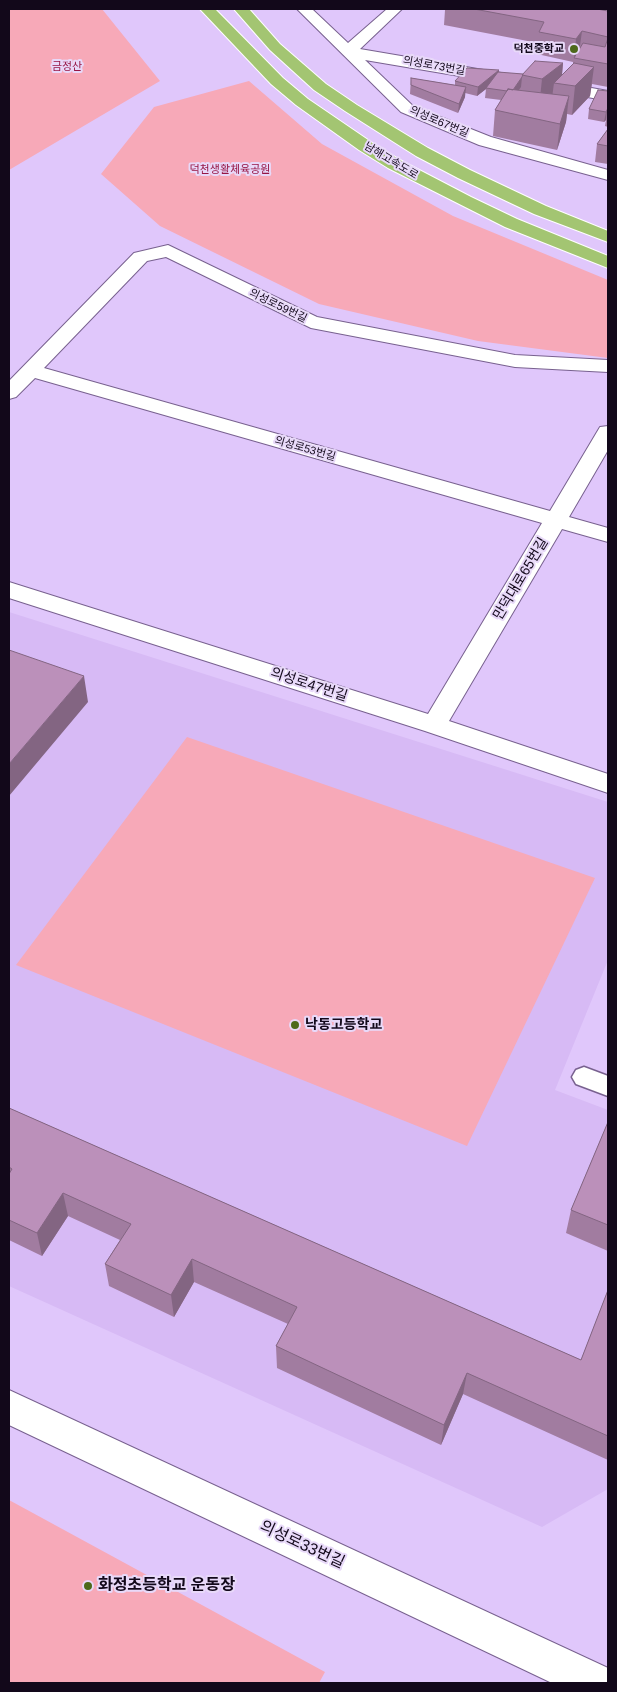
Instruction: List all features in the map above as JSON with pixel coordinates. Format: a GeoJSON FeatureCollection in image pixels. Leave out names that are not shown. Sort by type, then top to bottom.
{"type":"FeatureCollection","features":[{"type":"Feature","properties":{"kind":"highway","name":"남해고속도로"},"geometry":{"type":"LineString","coordinates":[[207,9],[277,81],[302,102],[394,164],[465,202],[608,262]]}},
{"type":"Feature","properties":{"kind":"highway","name":"남해고속도로"},"geometry":{"type":"LineString","coordinates":[[241,9],[275,48],[320,87],[351,108],[422,152],[464,174],[540,210],[608,237]]}},
{"type":"Feature","properties":{"kind":"street","name":"의성로67번길"},"geometry":{"type":"LineString","coordinates":[[304,9],[407,109],[485,141],[608,175]]}},
{"type":"Feature","properties":{"kind":"street"},"geometry":{"type":"LineString","coordinates":[[348,52],[395,9]]}},
{"type":"Feature","properties":{"kind":"street","name":"의성로73번길"},"geometry":{"type":"LineString","coordinates":[[348,52],[512,79]]}},
{"type":"Feature","properties":{"kind":"street"},"geometry":{"type":"LineString","coordinates":[[541,84],[608,96]]}},
{"type":"Feature","properties":{"kind":"street","name":"의성로59번길"},"geometry":{"type":"LineString","coordinates":[[32,370],[141,257],[168,251],[311,322],[515,360],[608,366]]}},
{"type":"Feature","properties":{"kind":"street"},"geometry":{"type":"LineString","coordinates":[[9,393],[32,370]]}},
{"type":"Feature","properties":{"kind":"street","name":"의성로53번길"},"geometry":{"type":"LineString","coordinates":[[32,370],[608,536]]}},
{"type":"Feature","properties":{"kind":"street","name":"만덕대로65번길"},"geometry":{"type":"LineString","coordinates":[[434,725],[608,432]]}},
{"type":"Feature","properties":{"kind":"street","name":"의성로47번길"},"geometry":{"type":"LineString","coordinates":[[9,590],[434,725],[608,784]]}},
{"type":"Feature","properties":{"kind":"street","name":"의성로33번길"},"geometry":{"type":"LineString","coordinates":[[9,1407],[596,1683]]}},
{"type":"Feature","properties":{"kind":"lane"},"geometry":{"type":"LineString","coordinates":[[584,1077],[608,1086]]}},
{"type":"Feature","properties":{"kind":"shaded area","name":"낙동고등학교"},"geometry":{"type":"Polygon","coordinates":[[[9,612],[608,802],[608,960],[555,1090],[608,1110],[608,1489],[542,1527],[9,1286],[9,612]]]}},
{"type":"Feature","properties":{"kind":"green space","name":"금정산"},"geometry":{"type":"Polygon","coordinates":[[[9,9],[102,9],[160,81],[9,170],[9,9]]]}},
{"type":"Feature","properties":{"kind":"green space","name":"덕천생활체육공원"},"geometry":{"type":"Polygon","coordinates":[[[249,81],[322,144],[453,216],[608,280],[608,358],[478,341],[319,304],[160,226],[101,174],[154,107],[249,81]]]}},
{"type":"Feature","properties":{"kind":"green space"},"geometry":{"type":"Polygon","coordinates":[[[187,737],[595,878],[467,1146],[16,965],[187,737]]]}},
{"type":"Feature","properties":{"kind":"green space","name":"화정초등학교 운동장"},"geometry":{"type":"Polygon","coordinates":[[[9,1500],[325,1672],[319,1683],[9,1683],[9,1500]]]}},
{"type":"Feature","properties":{"kind":"building"},"geometry":{"type":"Polygon","coordinates":[[[474,9],[597,9],[608,11],[608,37],[582,31],[576,39],[539,32],[544,22],[474,9]]]}},
{"type":"Feature","properties":{"kind":"building"},"geometry":{"type":"Polygon","coordinates":[[[608,38],[608,64],[574,58],[583,43],[605,47],[608,38]]]}},
{"type":"Feature","properties":{"kind":"building"},"geometry":{"type":"Polygon","coordinates":[[[535,61],[563,63],[542,79],[522,75],[535,61]]]}},
{"type":"Feature","properties":{"kind":"building"},"geometry":{"type":"Polygon","coordinates":[[[574,63],[594,67],[575,86],[554,83],[574,63]]]}},
{"type":"Feature","properties":{"kind":"building"},"geometry":{"type":"Polygon","coordinates":[[[467,68],[499,70],[478,87],[455,81],[467,68]]]}},
{"type":"Feature","properties":{"kind":"building"},"geometry":{"type":"Polygon","coordinates":[[[498,72],[523,74],[513,90],[486,88],[498,72]]]}},
{"type":"Feature","properties":{"kind":"building"},"geometry":{"type":"Polygon","coordinates":[[[411,78],[466,87],[459,104],[411,85],[411,78]]]}},
{"type":"Feature","properties":{"kind":"building"},"geometry":{"type":"Polygon","coordinates":[[[508,89],[569,96],[560,124],[495,110],[508,89]]]}},
{"type":"Feature","properties":{"kind":"building"},"geometry":{"type":"Polygon","coordinates":[[[598,90],[608,91],[608,108],[606,112],[589,109],[598,90]]]}},
{"type":"Feature","properties":{"kind":"building"},"geometry":{"type":"Polygon","coordinates":[[[608,129],[608,146],[597,144],[608,129]]]}},
{"type":"Feature","properties":{"kind":"building"},"geometry":{"type":"Polygon","coordinates":[[[9,650],[84,676],[9,764],[9,650]]]}},
{"type":"Feature","properties":{"kind":"building"},"geometry":{"type":"Polygon","coordinates":[[[9,1108],[581,1360],[608,1290],[608,1436],[467,1373],[444,1425],[276,1346],[297,1307],[192,1259],[171,1295],[105,1264],[131,1224],[63,1193],[37,1233],[9,1220],[9,1174],[12,1169],[9,1167],[9,1108]]]}},
{"type":"Feature","properties":{"kind":"building"},"geometry":{"type":"Polygon","coordinates":[[[608,1122],[608,1225],[571,1210],[608,1122]]]}},
{"type":"Feature","properties":{"kind":"place","name":"덕천중학교"},"geometry":{"type":"Point","coordinates":[574,49]}},
{"type":"Feature","properties":{"kind":"place","name":"낙동고등학교"},"geometry":{"type":"Point","coordinates":[295,1025]}},
{"type":"Feature","properties":{"kind":"place","name":"화정초등학교 운동장"},"geometry":{"type":"Point","coordinates":[88,1586]}}]}
